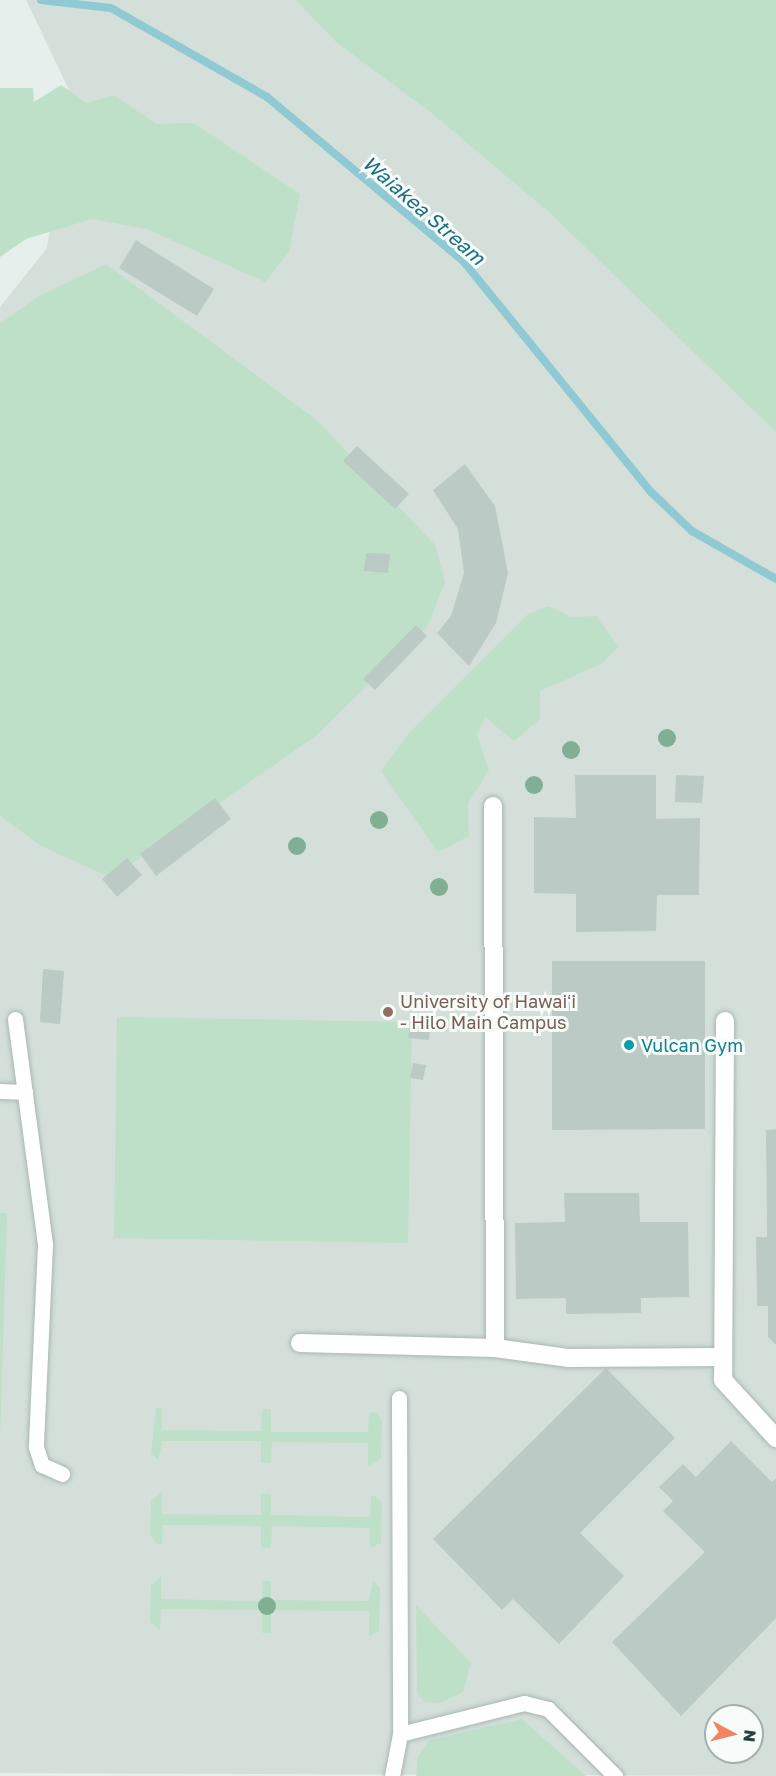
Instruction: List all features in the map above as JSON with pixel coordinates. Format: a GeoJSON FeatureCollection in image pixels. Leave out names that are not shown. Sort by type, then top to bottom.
{"type":"FeatureCollection","features":[{"type":"Feature","properties":{"kind":"street"},"geometry":{"type":"LineString","coordinates":[[493,806],[495,1348]]}},
{"type":"Feature","properties":{"kind":"street"},"geometry":{"type":"LineString","coordinates":[[725,1020],[723,1380],[776,1438]]}},
{"type":"Feature","properties":{"kind":"street"},"geometry":{"type":"LineString","coordinates":[[300,1343],[495,1348],[569,1358],[723,1358]]}},
{"type":"Feature","properties":{"kind":"lane"},"geometry":{"type":"LineString","coordinates":[[15,1019],[45,1245],[36,1447],[42,1465],[62,1474]]}},
{"type":"Feature","properties":{"kind":"lane"},"geometry":{"type":"LineString","coordinates":[[0,1091],[25,1092]]}},
{"type":"Feature","properties":{"kind":"lane"},"geometry":{"type":"LineString","coordinates":[[392,1776],[400,1734],[399,1398]]}},
{"type":"Feature","properties":{"kind":"lane"},"geometry":{"type":"LineString","coordinates":[[400,1734],[524,1703],[548,1709],[615,1776]]}},
{"type":"Feature","properties":{"kind":"shaded area","name":"University of Hawaiʻi - Hilo Main Campus"},"geometry":{"type":"Polygon","coordinates":[[[26,0],[776,0],[776,1776],[0,1773],[0,307],[47,248],[71,94],[26,0]]]}},
{"type":"Feature","properties":{"kind":"green space"},"geometry":{"type":"Polygon","coordinates":[[[296,0],[776,0],[776,432],[550,213],[434,115],[336,42],[296,0]]]}},
{"type":"Feature","properties":{"kind":"green space"},"geometry":{"type":"Polygon","coordinates":[[[61,85],[87,103],[114,95],[156,124],[194,123],[300,194],[289,252],[265,282],[147,229],[92,219],[26,239],[0,257],[0,88],[33,88],[34,102],[61,85]]]}},
{"type":"Feature","properties":{"kind":"green space"},"geometry":{"type":"Polygon","coordinates":[[[106,264],[317,420],[435,545],[445,582],[428,625],[316,736],[111,878],[41,846],[0,816],[0,324],[37,297],[106,264]]]}},
{"type":"Feature","properties":{"kind":"green space"},"geometry":{"type":"Polygon","coordinates":[[[549,606],[571,617],[596,616],[618,646],[603,663],[540,691],[540,719],[514,741],[485,717],[477,734],[489,771],[468,803],[469,836],[438,852],[381,771],[408,734],[528,614],[549,606]]]}},
{"type":"Feature","properties":{"kind":"green space"},"geometry":{"type":"Polygon","coordinates":[[[117,1017],[412,1022],[408,1243],[114,1238],[117,1017]]]}},
{"type":"Feature","properties":{"kind":"green space"},"geometry":{"type":"Polygon","coordinates":[[[0,1213],[7,1213],[0,1437],[0,1213]]]}},
{"type":"Feature","properties":{"kind":"green space"},"geometry":{"type":"Polygon","coordinates":[[[156,1408],[162,1408],[162,1430],[261,1431],[262,1409],[271,1409],[271,1432],[368,1432],[369,1413],[376,1412],[382,1421],[381,1459],[368,1466],[368,1443],[272,1442],[271,1463],[261,1463],[261,1441],[163,1441],[158,1460],[151,1453],[156,1408]]]}},
{"type":"Feature","properties":{"kind":"green space"},"geometry":{"type":"Polygon","coordinates":[[[162,1492],[162,1514],[261,1515],[261,1494],[271,1494],[271,1515],[370,1517],[371,1496],[376,1496],[382,1503],[381,1543],[370,1548],[370,1528],[272,1526],[271,1548],[261,1547],[261,1526],[163,1525],[162,1544],[157,1544],[150,1535],[151,1501],[162,1492]]]}},
{"type":"Feature","properties":{"kind":"green space"},"geometry":{"type":"Polygon","coordinates":[[[161,1577],[161,1599],[262,1601],[263,1581],[271,1581],[271,1600],[369,1601],[373,1581],[380,1588],[379,1631],[369,1636],[369,1611],[271,1610],[271,1633],[262,1633],[262,1610],[161,1609],[160,1630],[150,1622],[151,1585],[161,1577]]]}},
{"type":"Feature","properties":{"kind":"green space"},"geometry":{"type":"Polygon","coordinates":[[[416,1605],[471,1663],[463,1692],[440,1703],[425,1702],[417,1694],[416,1605]]]}},
{"type":"Feature","properties":{"kind":"green space"},"geometry":{"type":"Polygon","coordinates":[[[522,1719],[586,1776],[416,1776],[418,1756],[430,1740],[522,1719]]]}},
{"type":"Feature","properties":{"kind":"building"},"geometry":{"type":"Polygon","coordinates":[[[136,240],[214,289],[197,316],[119,268],[136,240]]]}},
{"type":"Feature","properties":{"kind":"building"},"geometry":{"type":"Polygon","coordinates":[[[357,446],[409,494],[395,509],[343,461],[357,446]]]}},
{"type":"Feature","properties":{"kind":"building"},"geometry":{"type":"Polygon","coordinates":[[[465,464],[495,506],[508,573],[496,623],[469,666],[437,633],[451,616],[464,573],[458,529],[433,490],[465,464]]]}},
{"type":"Feature","properties":{"kind":"building"},"geometry":{"type":"Polygon","coordinates":[[[366,553],[390,554],[388,573],[364,571],[366,553]]]}},
{"type":"Feature","properties":{"kind":"building"},"geometry":{"type":"Polygon","coordinates":[[[416,625],[427,636],[375,690],[363,679],[416,625]]]}},
{"type":"Feature","properties":{"kind":"building"},"geometry":{"type":"Polygon","coordinates":[[[575,775],[656,775],[656,819],[700,818],[699,895],[657,895],[656,931],[576,932],[576,894],[534,893],[534,817],[576,818],[575,775]]]}},
{"type":"Feature","properties":{"kind":"building"},"geometry":{"type":"Polygon","coordinates":[[[676,775],[704,776],[702,803],[675,802],[676,775]]]}},
{"type":"Feature","properties":{"kind":"building"},"geometry":{"type":"Polygon","coordinates":[[[215,798],[231,819],[156,876],[140,854],[215,798]]]}},
{"type":"Feature","properties":{"kind":"building"},"geometry":{"type":"Polygon","coordinates":[[[127,858],[142,875],[117,897],[102,879],[127,858]]]}},
{"type":"Feature","properties":{"kind":"building","name":"Vulcan Gym"},"geometry":{"type":"Polygon","coordinates":[[[552,961],[705,961],[705,1129],[552,1130],[552,961]]]}},
{"type":"Feature","properties":{"kind":"building"},"geometry":{"type":"Polygon","coordinates":[[[43,969],[64,971],[60,1024],[40,1022],[43,969]]]}},
{"type":"Feature","properties":{"kind":"building"},"geometry":{"type":"Polygon","coordinates":[[[411,1019],[431,1021],[429,1040],[408,1038],[411,1019]]]}},
{"type":"Feature","properties":{"kind":"building"},"geometry":{"type":"Polygon","coordinates":[[[413,1063],[426,1065],[423,1080],[410,1078],[413,1063]]]}},
{"type":"Feature","properties":{"kind":"building"},"geometry":{"type":"Polygon","coordinates":[[[776,1129],[776,1345],[768,1337],[768,1306],[757,1306],[756,1237],[767,1237],[766,1130],[776,1129]]]}},
{"type":"Feature","properties":{"kind":"building"},"geometry":{"type":"Polygon","coordinates":[[[564,1193],[639,1193],[640,1222],[688,1222],[689,1297],[641,1298],[641,1313],[566,1314],[566,1298],[516,1299],[515,1223],[565,1222],[564,1193]]]}},
{"type":"Feature","properties":{"kind":"building"},"geometry":{"type":"Polygon","coordinates":[[[606,1368],[675,1438],[580,1533],[624,1576],[559,1644],[513,1599],[502,1610],[433,1539],[606,1368]]]}},
{"type":"Feature","properties":{"kind":"building"},"geometry":{"type":"Polygon","coordinates":[[[731,1441],[772,1482],[776,1478],[776,1618],[681,1716],[612,1642],[705,1552],[663,1511],[673,1501],[659,1487],[683,1464],[696,1477],[731,1441]]]}},
{"type":"Feature","properties":{"kind":"waterway","name":"Waiakea Stream"},"geometry":{"type":"LineString","coordinates":[[41,0],[111,8],[267,97],[464,262],[651,492],[692,531],[776,579]]}},
{"type":"Feature","properties":{"kind":"place","name":"University of Hawaiʻi - Hilo Main Campus"},"geometry":{"type":"Point","coordinates":[388,1012]}},
{"type":"Feature","properties":{"kind":"place","name":"Vulcan Gym"},"geometry":{"type":"Point","coordinates":[629,1045]}}]}
